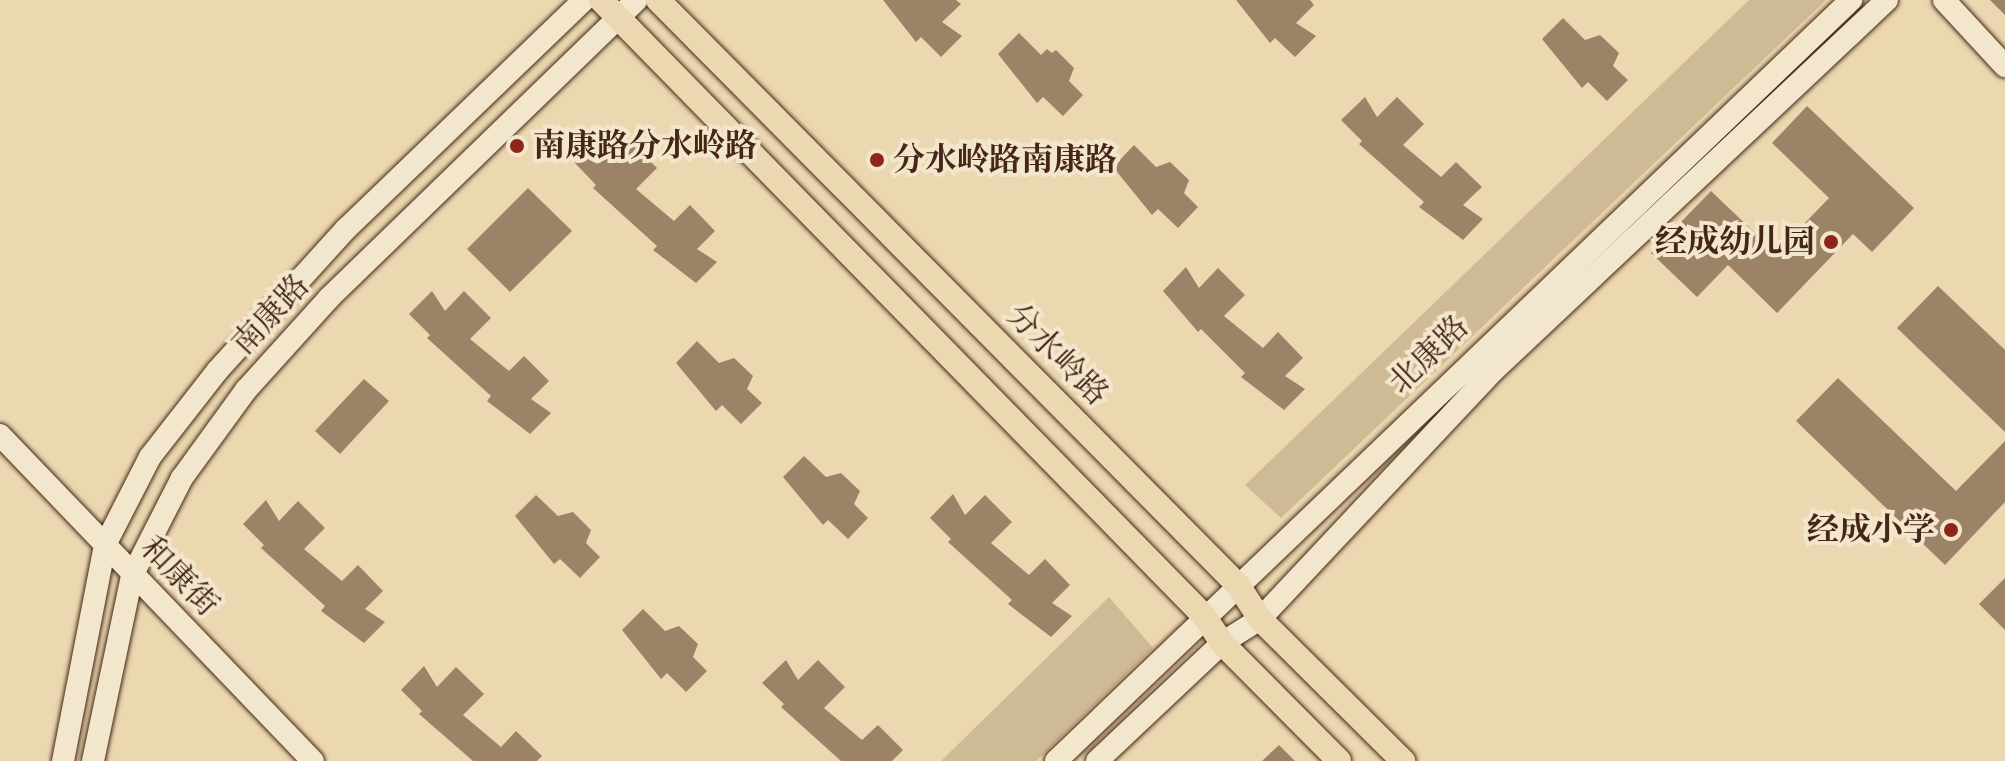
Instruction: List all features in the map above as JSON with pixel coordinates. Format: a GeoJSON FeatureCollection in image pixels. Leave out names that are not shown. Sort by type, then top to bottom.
{"type":"FeatureCollection","features":[{"type":"Feature","properties":{"kind":"main road","name":"分水岭路"},"geometry":{"type":"LineString","coordinates":[[658,0],[1238,585],[1260,619],[1403,761]]}},
{"type":"Feature","properties":{"kind":"main road"},"geometry":{"type":"LineString","coordinates":[[608,8],[1204,616],[1222,643],[1339,761]]}},
{"type":"Feature","properties":{"kind":"street","name":"南康路"},"geometry":{"type":"LineString","coordinates":[[63,761],[105,545],[150,457],[218,370],[346,229],[584,0]]}},
{"type":"Feature","properties":{"kind":"street","name":"南康路"},"geometry":{"type":"LineString","coordinates":[[93,761],[132,576],[182,478],[246,390],[329,298],[608,8],[636,0]]}},
{"type":"Feature","properties":{"kind":"street","name":"北康路"},"geometry":{"type":"LineString","coordinates":[[1056,761],[1204,616],[1851,0]]}},
{"type":"Feature","properties":{"kind":"street","name":"北康路"},"geometry":{"type":"LineString","coordinates":[[1097,761],[1222,643],[1260,619],[1493,371],[1887,0]]}},
{"type":"Feature","properties":{"kind":"street"},"geometry":{"type":"LineString","coordinates":[[1944,0],[2005,66]]}},
{"type":"Feature","properties":{"kind":"street","name":"和康街"},"geometry":{"type":"LineString","coordinates":[[0,435],[132,576],[313,761]]}},
{"type":"Feature","properties":{"kind":"shaded area"},"geometry":{"type":"Polygon","coordinates":[[[1749,0],[1826,0],[1281,518],[1245,485],[1749,0]]]}},
{"type":"Feature","properties":{"kind":"shaded area"},"geometry":{"type":"Polygon","coordinates":[[[1109,597],[1153,648],[1036,761],[941,761],[1109,597]]]}},
{"type":"Feature","properties":{"kind":"building"},"geometry":{"type":"Polygon","coordinates":[[[883,0],[956,0],[961,4],[942,22],[962,36],[941,57],[921,37],[916,42],[883,0]]]}},
{"type":"Feature","properties":{"kind":"building"},"geometry":{"type":"Polygon","coordinates":[[[1236,0],[1310,0],[1314,5],[1296,23],[1316,36],[1295,57],[1275,38],[1270,43],[1236,0]]]}},
{"type":"Feature","properties":{"kind":"building"},"geometry":{"type":"Polygon","coordinates":[[[1990,0],[2005,0],[2005,15],[1990,0]]]}},
{"type":"Feature","properties":{"kind":"building"},"geometry":{"type":"Polygon","coordinates":[[[1563,18],[1585,40],[1600,35],[1619,53],[1613,66],[1628,80],[1607,101],[1588,82],[1582,88],[1542,39],[1563,18]]]}},
{"type":"Feature","properties":{"kind":"building"},"geometry":{"type":"Polygon","coordinates":[[[1019,33],[1041,55],[1047,49],[1052,53],[1056,50],[1074,68],[1069,81],[1083,95],[1063,116],[1043,97],[1037,103],[998,54],[1019,33]]]}},
{"type":"Feature","properties":{"kind":"building"},"geometry":{"type":"Polygon","coordinates":[[[1365,97],[1377,117],[1397,97],[1424,124],[1403,145],[1441,177],[1456,162],[1482,187],[1463,205],[1483,219],[1463,240],[1419,207],[1424,202],[1359,144],[1362,141],[1341,120],[1365,97]]]}},
{"type":"Feature","properties":{"kind":"building"},"geometry":{"type":"Polygon","coordinates":[[[1807,106],[1914,208],[1872,252],[1853,234],[1777,313],[1728,265],[1697,297],[1651,253],[1711,191],[1776,253],[1829,198],[1772,143],[1807,106]]]}},
{"type":"Feature","properties":{"kind":"building"},"geometry":{"type":"Polygon","coordinates":[[[598,140],[610,161],[630,141],[657,168],[636,189],[674,221],[690,205],[715,231],[697,249],[717,262],[696,283],[653,250],[657,246],[593,188],[596,185],[575,163],[598,140]]]}},
{"type":"Feature","properties":{"kind":"building"},"geometry":{"type":"Polygon","coordinates":[[[1134,145],[1156,167],[1170,162],[1189,180],[1184,193],[1198,207],[1178,228],[1158,209],[1152,215],[1113,167],[1134,145]]]}},
{"type":"Feature","properties":{"kind":"building"},"geometry":{"type":"Polygon","coordinates":[[[528,188],[572,231],[510,292],[467,249],[528,188]]]}},
{"type":"Feature","properties":{"kind":"building"},"geometry":{"type":"Polygon","coordinates":[[[1186,267],[1199,288],[1218,268],[1245,295],[1224,316],[1263,348],[1278,332],[1303,358],[1285,376],[1305,389],[1284,410],[1241,377],[1245,373],[1201,329],[1198,332],[1163,291],[1186,267]]]}},
{"type":"Feature","properties":{"kind":"building"},"geometry":{"type":"Polygon","coordinates":[[[1938,286],[2005,350],[2005,432],[1897,328],[1938,286]]]}},
{"type":"Feature","properties":{"kind":"building"},"geometry":{"type":"Polygon","coordinates":[[[432,291],[445,311],[464,291],[491,318],[470,339],[509,371],[524,356],[549,381],[531,399],[551,413],[530,434],[487,401],[491,396],[427,338],[430,335],[409,314],[432,291]]]}},
{"type":"Feature","properties":{"kind":"building"},"geometry":{"type":"Polygon","coordinates":[[[697,341],[719,363],[734,358],[753,376],[747,389],[762,403],[741,424],[722,405],[716,411],[676,363],[697,341]]]}},
{"type":"Feature","properties":{"kind":"building"},"geometry":{"type":"Polygon","coordinates":[[[1838,378],[1956,491],[2005,441],[2005,502],[1945,565],[1796,421],[1838,378]]]}},
{"type":"Feature","properties":{"kind":"building"},"geometry":{"type":"Polygon","coordinates":[[[364,379],[389,401],[340,454],[315,431],[364,379]]]}},
{"type":"Feature","properties":{"kind":"building"},"geometry":{"type":"Polygon","coordinates":[[[804,456],[826,477],[841,473],[860,491],[854,504],[868,518],[848,539],[828,520],[823,525],[783,477],[804,456]]]}},
{"type":"Feature","properties":{"kind":"building"},"geometry":{"type":"Polygon","coordinates":[[[953,494],[965,515],[985,495],[1012,522],[991,543],[1029,575],[1045,559],[1070,585],[1052,603],[1072,616],[1051,637],[1008,604],[1012,600],[948,542],[951,539],[930,518],[953,494]]]}},
{"type":"Feature","properties":{"kind":"building"},"geometry":{"type":"Polygon","coordinates":[[[536,495],[558,516],[573,512],[591,530],[586,543],[600,557],[580,578],[560,559],[554,564],[515,516],[536,495]]]}},
{"type":"Feature","properties":{"kind":"building"},"geometry":{"type":"Polygon","coordinates":[[[266,500],[279,521],[298,501],[325,528],[304,549],[342,581],[358,565],[383,591],[365,609],[385,622],[364,643],[321,611],[325,606],[261,548],[264,545],[243,524],[266,500]]]}},
{"type":"Feature","properties":{"kind":"building"},"geometry":{"type":"Polygon","coordinates":[[[2005,578],[2005,630],[1979,604],[2005,578]]]}},
{"type":"Feature","properties":{"kind":"building"},"geometry":{"type":"Polygon","coordinates":[[[643,609],[665,631],[679,626],[698,644],[693,657],[707,671],[686,692],[667,673],[661,679],[622,630],[643,609]]]}},
{"type":"Feature","properties":{"kind":"building"},"geometry":{"type":"Polygon","coordinates":[[[786,660],[798,680],[818,660],[845,687],[824,708],[862,740],[878,725],[903,750],[892,761],[841,761],[781,707],[784,704],[762,683],[786,660]]]}},
{"type":"Feature","properties":{"kind":"building"},"geometry":{"type":"Polygon","coordinates":[[[424,666],[437,687],[456,667],[484,694],[463,715],[501,747],[516,731],[542,756],[537,761],[473,761],[419,714],[422,711],[401,690],[424,666]]]}},
{"type":"Feature","properties":{"kind":"building"},"geometry":{"type":"Polygon","coordinates":[[[1279,745],[1295,761],[1262,761],[1279,745]]]}},
{"type":"Feature","properties":{"kind":"place","name":"南康路分水岭路"},"geometry":{"type":"Point","coordinates":[517,146]}},
{"type":"Feature","properties":{"kind":"place","name":"分水岭路南康路"},"geometry":{"type":"Point","coordinates":[877,160]}},
{"type":"Feature","properties":{"kind":"place","name":"经成幼儿园"},"geometry":{"type":"Point","coordinates":[1831,242]}},
{"type":"Feature","properties":{"kind":"place","name":"经成小学"},"geometry":{"type":"Point","coordinates":[1951,530]}}]}
